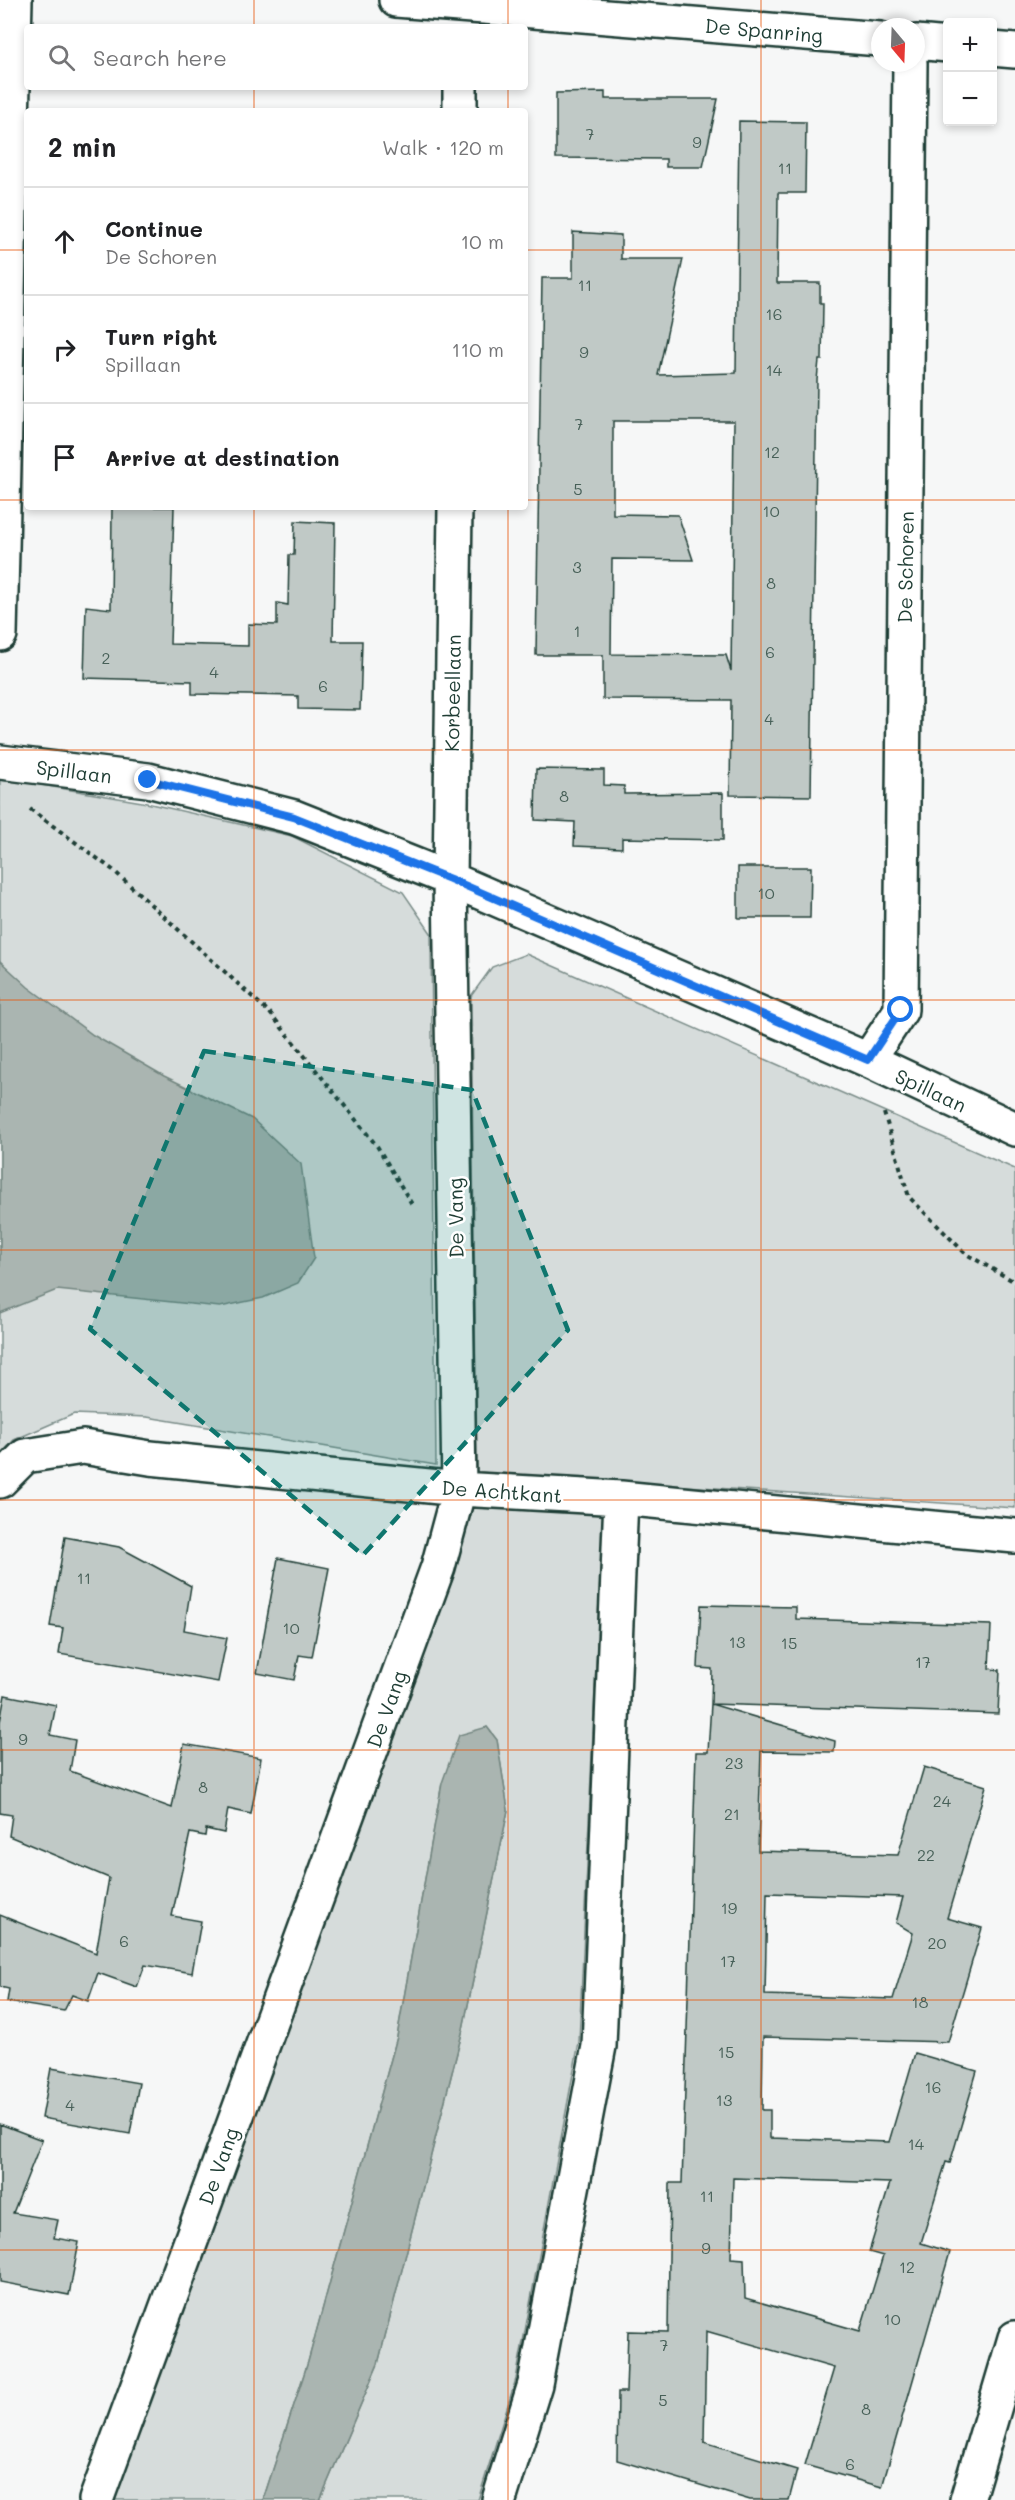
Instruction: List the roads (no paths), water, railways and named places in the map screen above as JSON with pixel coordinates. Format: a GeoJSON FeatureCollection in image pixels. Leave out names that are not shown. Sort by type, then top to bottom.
{"type":"FeatureCollection","features":[{"type":"Feature","properties":{"kind":"street"},"geometry":{"type":"LineString","coordinates":[[0,634],[15,0]]}},
{"type":"Feature","properties":{"kind":"street","name":"De Spanring"},"geometry":{"type":"LineString","coordinates":[[396,0],[461,16],[871,39]]}},
{"type":"Feature","properties":{"kind":"street"},"geometry":{"type":"LineString","coordinates":[[925,43],[943,45]]}},
{"type":"Feature","properties":{"kind":"street"},"geometry":{"type":"LineString","coordinates":[[997,49],[1015,51]]}},
{"type":"Feature","properties":{"kind":"street","name":"De Schoren"},"geometry":{"type":"LineString","coordinates":[[868,1060],[901,1010],[910,72]]}},
{"type":"Feature","properties":{"kind":"street"},"geometry":{"type":"LineString","coordinates":[[460,90],[460,108]]}},
{"type":"Feature","properties":{"kind":"street","name":"Korbeellaan"},"geometry":{"type":"LineString","coordinates":[[450,879],[455,510]]}},
{"type":"Feature","properties":{"kind":"street","name":"Spillaan"},"geometry":{"type":"LineString","coordinates":[[0,762],[148,780],[294,817],[450,879],[868,1060],[1015,1129]]}},
{"type":"Feature","properties":{"kind":"street","name":"De Vang"},"geometry":{"type":"LineString","coordinates":[[96,2500],[438,1567],[459,1489],[450,879]]}},
{"type":"Feature","properties":{"kind":"street","name":"De Achtkant"},"geometry":{"type":"LineString","coordinates":[[0,1481],[25,1456],[82,1447],[150,1458],[459,1489],[621,1498],[1015,1536]]}},
{"type":"Feature","properties":{"kind":"street"},"geometry":{"type":"LineString","coordinates":[[499,2500],[536,2384],[599,2046],[621,1498]]}},
{"type":"Feature","properties":{"kind":"street"},"geometry":{"type":"LineString","coordinates":[[967,2500],[1015,2338]]}}]}
